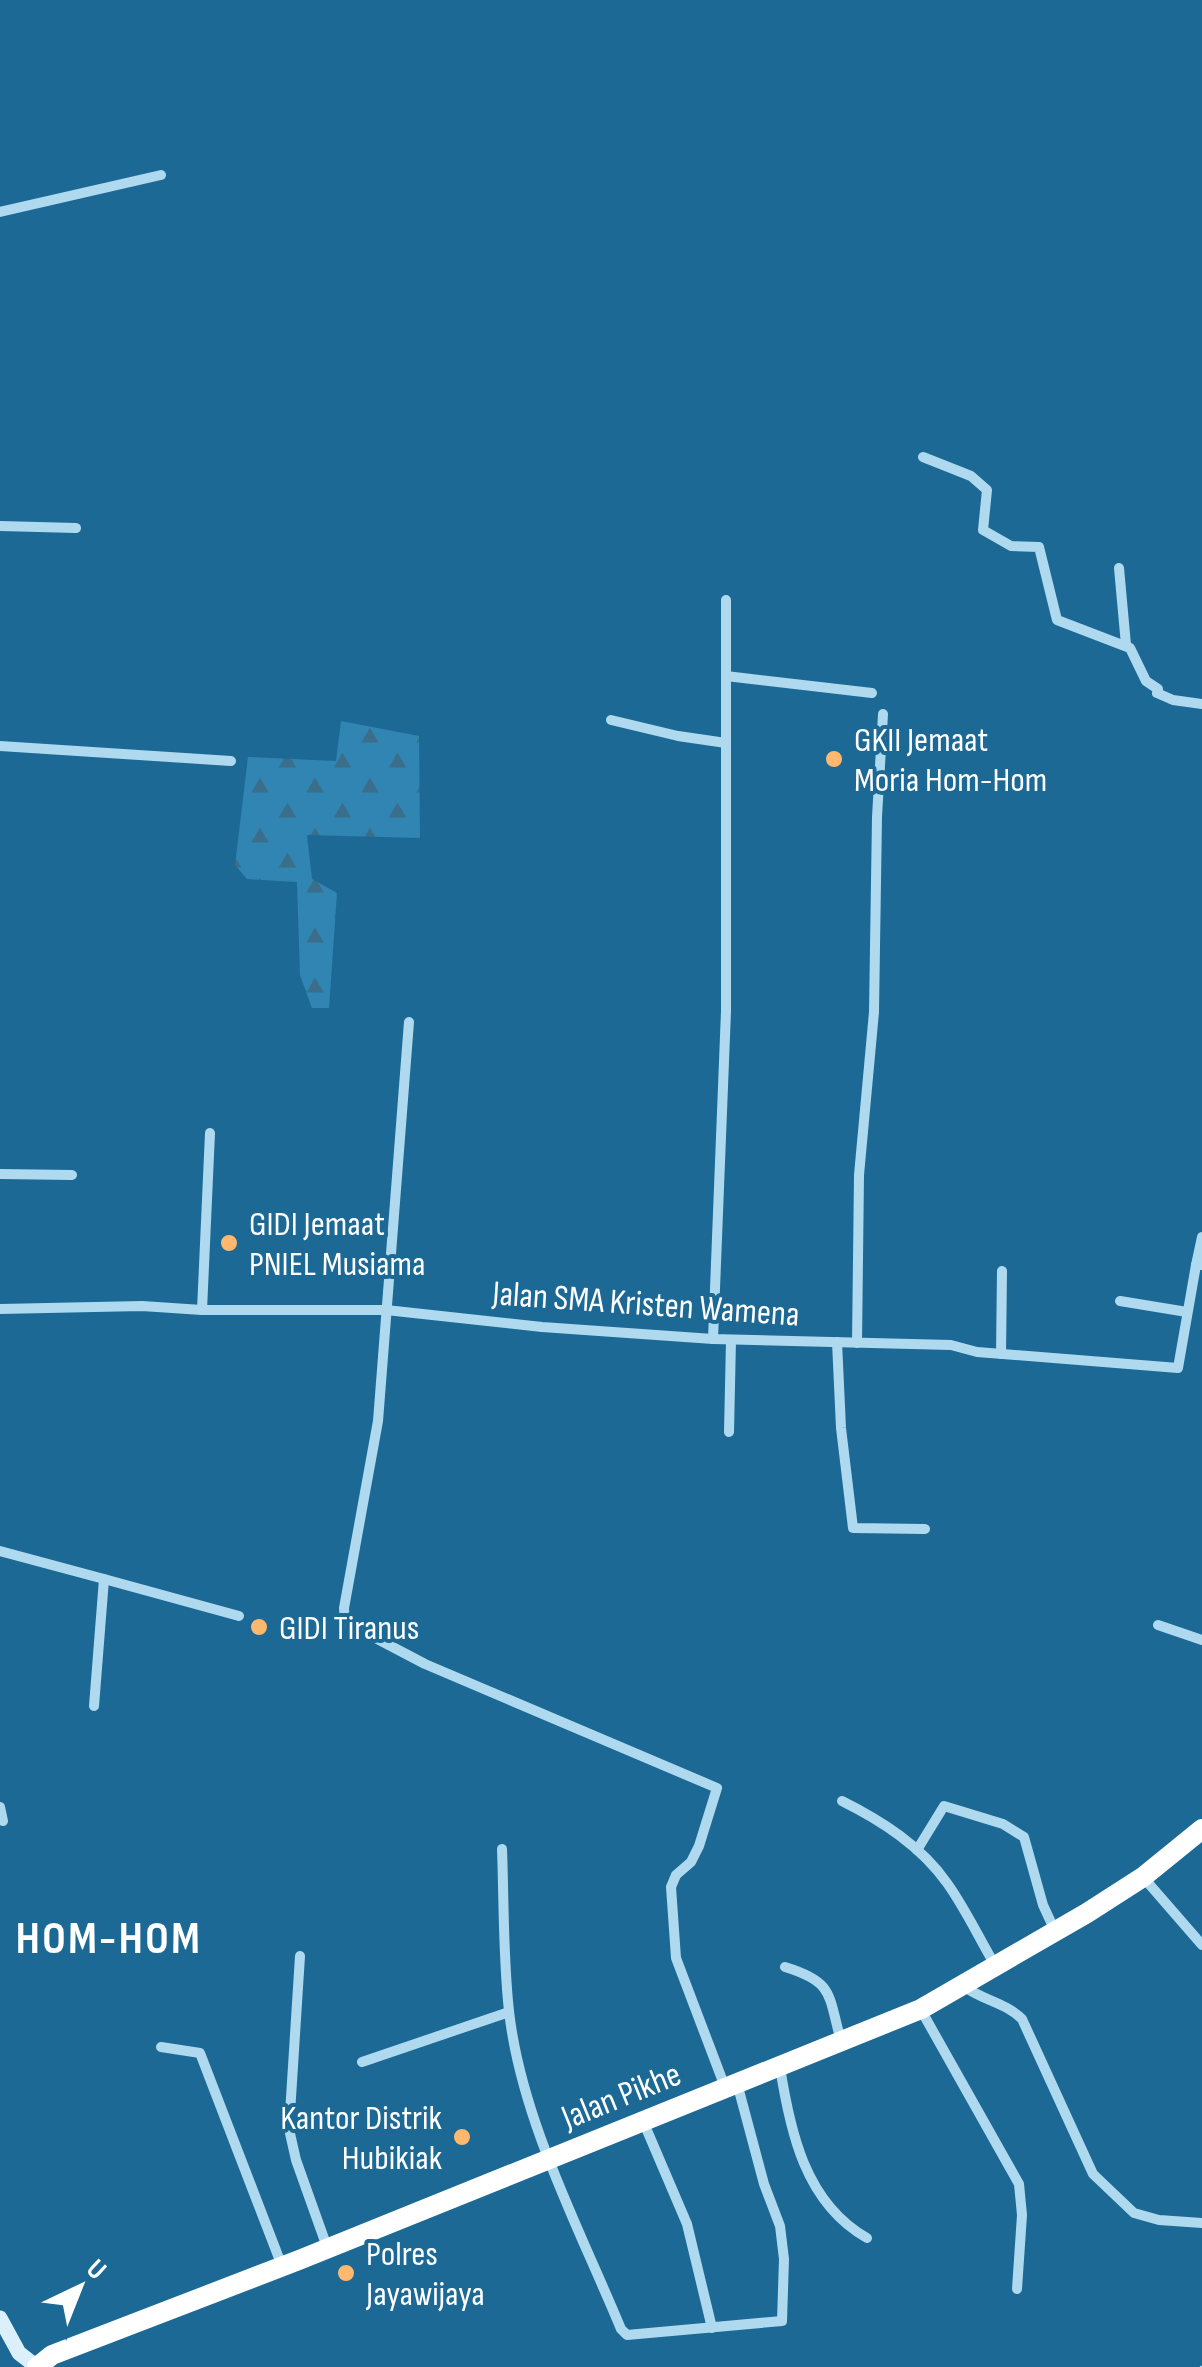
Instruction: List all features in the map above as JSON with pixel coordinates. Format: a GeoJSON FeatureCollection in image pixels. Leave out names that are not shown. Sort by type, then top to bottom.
{"type":"FeatureCollection","features":[{"type":"Feature","properties":{"kind":"highway","name":"Jalan Pikhe"},"geometry":{"type":"LineString","coordinates":[[37,2367],[52,2355],[921,2009],[1143,1877],[1199,1836]]}},
{"type":"Feature","properties":{"kind":"street"},"geometry":{"type":"LineString","coordinates":[[0,212],[161,175]]}},
{"type":"Feature","properties":{"kind":"street"},"geometry":{"type":"LineString","coordinates":[[923,457],[970,476],[986,490],[983,530],[1012,546],[1039,547],[1057,620],[1126,646],[1137,658],[1146,681],[1158,688],[1157,693],[1173,700],[1202,704]]}},
{"type":"Feature","properties":{"kind":"street"},"geometry":{"type":"LineString","coordinates":[[0,526],[76,528]]}},
{"type":"Feature","properties":{"kind":"street"},"geometry":{"type":"LineString","coordinates":[[1119,568],[1126,646]]}},
{"type":"Feature","properties":{"kind":"street"},"geometry":{"type":"LineString","coordinates":[[713,1340],[726,1011],[726,600]]}},
{"type":"Feature","properties":{"kind":"street"},"geometry":{"type":"LineString","coordinates":[[726,676],[872,693]]}},
{"type":"Feature","properties":{"kind":"street"},"geometry":{"type":"LineString","coordinates":[[858,1343],[859,1176],[874,1012],[883,714]]}},
{"type":"Feature","properties":{"kind":"street"},"geometry":{"type":"LineString","coordinates":[[611,720],[726,743]]}},
{"type":"Feature","properties":{"kind":"street"},"geometry":{"type":"LineString","coordinates":[[0,746],[231,761]]}},
{"type":"Feature","properties":{"kind":"street"},"geometry":{"type":"LineString","coordinates":[[408,1022],[378,1420],[344,1608],[345,1622],[425,1664],[717,1788],[692,1862],[676,1874],[671,1887],[676,1958],[731,2086],[780,2226],[784,2260],[782,2321],[627,2335],[621,2330],[550,2159],[522,2074],[509,2012],[502,1849]]}},
{"type":"Feature","properties":{"kind":"street"},"geometry":{"type":"LineString","coordinates":[[202,1310],[210,1133]]}},
{"type":"Feature","properties":{"kind":"street"},"geometry":{"type":"LineString","coordinates":[[0,1174],[72,1174]]}},
{"type":"Feature","properties":{"kind":"street","name":"Jalan SMA Kristen Wamena"},"geometry":{"type":"LineString","coordinates":[[0,1310],[142,1306],[202,1310],[386,1310],[542,1328],[713,1340],[952,1345],[1002,1354],[1178,1368],[1202,1237]]}},
{"type":"Feature","properties":{"kind":"street"},"geometry":{"type":"LineString","coordinates":[[1002,1271],[1002,1354]]}},
{"type":"Feature","properties":{"kind":"street"},"geometry":{"type":"LineString","coordinates":[[1120,1300],[1187,1312]]}},
{"type":"Feature","properties":{"kind":"street"},"geometry":{"type":"LineString","coordinates":[[729,1432],[731,1340]]}},
{"type":"Feature","properties":{"kind":"street"},"geometry":{"type":"LineString","coordinates":[[837,1342],[841,1428],[853,1528],[925,1529]]}},
{"type":"Feature","properties":{"kind":"street"},"geometry":{"type":"LineString","coordinates":[[0,1551],[239,1616]]}},
{"type":"Feature","properties":{"kind":"street"},"geometry":{"type":"LineString","coordinates":[[94,1706],[104,1579]]}},
{"type":"Feature","properties":{"kind":"street"},"geometry":{"type":"LineString","coordinates":[[1158,1625],[1202,1640]]}},
{"type":"Feature","properties":{"kind":"street"},"geometry":{"type":"LineString","coordinates":[[842,1800],[882,1822],[917,1850],[946,1882],[994,1964]]}},
{"type":"Feature","properties":{"kind":"street"},"geometry":{"type":"LineString","coordinates":[[917,1850],[944,1806],[1002,1824],[1024,1837],[1043,1906],[1055,1931]]}},
{"type":"Feature","properties":{"kind":"street"},"geometry":{"type":"LineString","coordinates":[[0,1807],[4,1822]]}},
{"type":"Feature","properties":{"kind":"street"},"geometry":{"type":"LineString","coordinates":[[1143,1877],[1202,1945]]}},
{"type":"Feature","properties":{"kind":"street"},"geometry":{"type":"LineString","coordinates":[[300,1956],[290,2129],[296,2160],[327,2247]]}},
{"type":"Feature","properties":{"kind":"street"},"geometry":{"type":"LineString","coordinates":[[785,1967],[814,1976],[826,1988],[841,2042]]}},
{"type":"Feature","properties":{"kind":"street"},"geometry":{"type":"LineString","coordinates":[[962,1984],[1022,2019],[1093,2174],[1134,2213],[1160,2220],[1202,2223]]}},
{"type":"Feature","properties":{"kind":"street"},"geometry":{"type":"LineString","coordinates":[[921,2009],[1020,2184],[1017,2289]]}},
{"type":"Feature","properties":{"kind":"street"},"geometry":{"type":"LineString","coordinates":[[362,2062],[509,2012]]}},
{"type":"Feature","properties":{"kind":"street"},"geometry":{"type":"LineString","coordinates":[[161,2047],[200,2053],[282,2266]]}},
{"type":"Feature","properties":{"kind":"street"},"geometry":{"type":"LineString","coordinates":[[780,2067],[798,2154],[835,2214],[867,2238]]}},
{"type":"Feature","properties":{"kind":"street"},"geometry":{"type":"LineString","coordinates":[[642,2120],[687,2224],[712,2328]]}},
{"type":"Feature","properties":{"kind":"street"},"geometry":{"type":"LineString","coordinates":[[0,2318],[20,2353],[37,2367]]}},
{"type":"Feature","properties":{"kind":"green space"},"geometry":{"type":"Polygon","coordinates":[[[341,721],[419,736],[420,838],[307,835],[312,879],[337,893],[329,1008],[312,1008],[300,975],[297,882],[247,879],[235,865],[248,757],[336,761],[341,721]]]}},
{"type":"Feature","properties":{"kind":"place","name":"GKII Jemaat Moria Hom-Hom"},"geometry":{"type":"Point","coordinates":[834,759]}},
{"type":"Feature","properties":{"kind":"place","name":"GIDI Jemaat PNIEL Musiama"},"geometry":{"type":"Point","coordinates":[229,1243]}},
{"type":"Feature","properties":{"kind":"place","name":"GIDI Tiranus"},"geometry":{"type":"Point","coordinates":[259,1627]}},
{"type":"Feature","properties":{"kind":"place","name":"Kantor Distrik Hubikiak"},"geometry":{"type":"Point","coordinates":[462,2137]}},
{"type":"Feature","properties":{"kind":"place","name":"Polres Jayawijaya"},"geometry":{"type":"Point","coordinates":[346,2273]}},
{"type":"Feature","properties":{"kind":"district","name":"HOM-HOM"},"geometry":{"type":"Point","coordinates":[109,1937]}}]}
